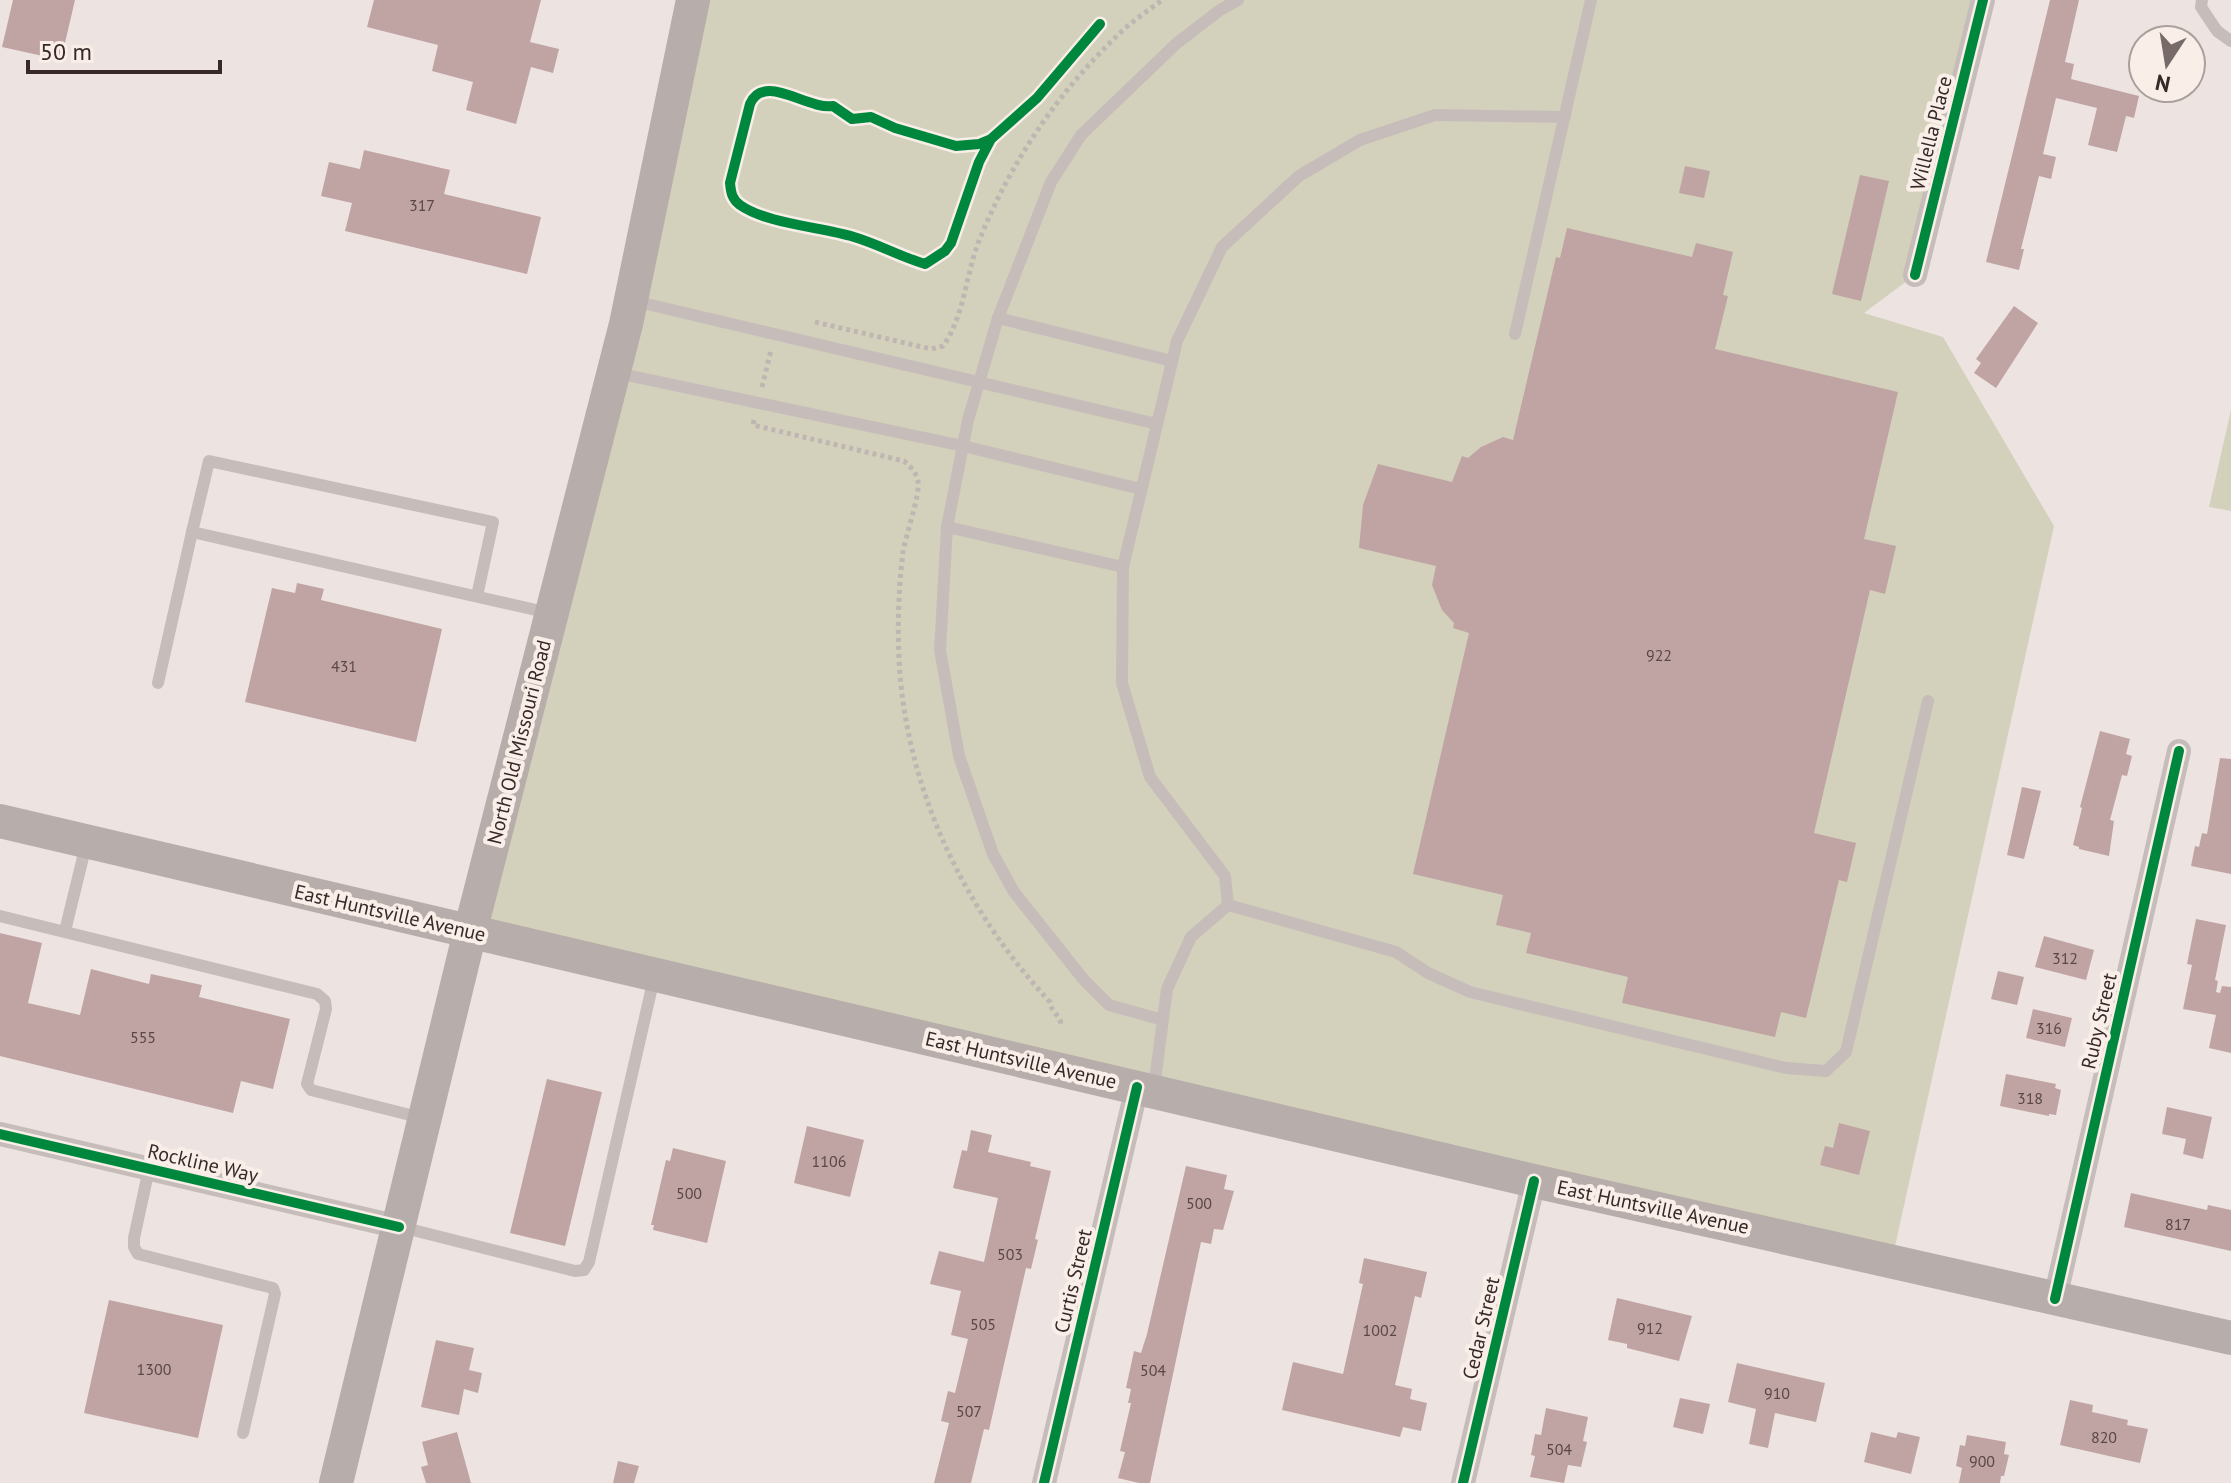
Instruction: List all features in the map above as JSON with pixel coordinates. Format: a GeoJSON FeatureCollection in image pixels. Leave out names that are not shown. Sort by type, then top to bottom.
{"type":"FeatureCollection","features":[{"type":"Feature","properties":{"kind":"main road","name":"North Old Missouri Road"},"geometry":{"type":"LineString","coordinates":[[336,1483],[470,932],[614,372],[693,0]]}},
{"type":"Feature","properties":{"kind":"main road","name":"East Huntsville Avenue"},"geometry":{"type":"LineString","coordinates":[[0,821],[1534,1181],[2231,1338]]}},
{"type":"Feature","properties":{"kind":"street","name":"Willella Place"},"geometry":{"type":"LineString","coordinates":[[1915,275],[1983,0]]}},
{"type":"Feature","properties":{"kind":"street","name":"Ruby Street"},"geometry":{"type":"LineString","coordinates":[[2055,1299],[2179,751]]}},
{"type":"Feature","properties":{"kind":"street","name":"Curtis Street"},"geometry":{"type":"LineString","coordinates":[[1044,1483],[1146,1089]]}},
{"type":"Feature","properties":{"kind":"street","name":"Rockline Way"},"geometry":{"type":"LineString","coordinates":[[0,1134],[399,1227]]}},
{"type":"Feature","properties":{"kind":"street","name":"Cedar Street"},"geometry":{"type":"LineString","coordinates":[[1463,1483],[1534,1181]]}},
{"type":"Feature","properties":{"kind":"lane"},"geometry":{"type":"LineString","coordinates":[[1163,1020],[1109,1005],[1084,980],[1014,892],[993,854],[959,756],[940,650],[947,527],[963,446],[998,318],[1051,182],[1081,135],[1177,43],[1238,0]]}},
{"type":"Feature","properties":{"kind":"lane"},"geometry":{"type":"LineString","coordinates":[[1515,334],[1591,0]]}},
{"type":"Feature","properties":{"kind":"lane"},"geometry":{"type":"LineString","coordinates":[[2202,0],[2201,7],[2217,31],[2231,41]]}},
{"type":"Feature","properties":{"kind":"lane"},"geometry":{"type":"LineString","coordinates":[[1228,905],[1225,876],[1150,777],[1122,683],[1123,567],[1177,341],[1222,247],[1299,176],[1360,140],[1435,115],[1565,117]]}},
{"type":"Feature","properties":{"kind":"lane"},"geometry":{"type":"LineString","coordinates":[[631,300],[1157,424]]}},
{"type":"Feature","properties":{"kind":"lane"},"geometry":{"type":"LineString","coordinates":[[998,318],[1172,361]]}},
{"type":"Feature","properties":{"kind":"lane"},"geometry":{"type":"LineString","coordinates":[[614,372],[963,446],[1141,489]]}},
{"type":"Feature","properties":{"kind":"lane"},"geometry":{"type":"LineString","coordinates":[[158,683],[209,461],[493,522],[477,596]]}},
{"type":"Feature","properties":{"kind":"lane"},"geometry":{"type":"LineString","coordinates":[[947,527],[1123,567]]}},
{"type":"Feature","properties":{"kind":"lane"},"geometry":{"type":"LineString","coordinates":[[192,532],[552,613]]}},
{"type":"Feature","properties":{"kind":"lane"},"geometry":{"type":"LineString","coordinates":[[1228,905],[1396,952],[1428,973],[1470,992],[1786,1068],[1826,1071],[1846,1052],[1928,701]]}},
{"type":"Feature","properties":{"kind":"lane"},"geometry":{"type":"LineString","coordinates":[[65,931],[87,841]]}},
{"type":"Feature","properties":{"kind":"lane"},"geometry":{"type":"LineString","coordinates":[[1146,1089],[1163,1020],[1167,989],[1191,937],[1228,905]]}},
{"type":"Feature","properties":{"kind":"lane"},"geometry":{"type":"LineString","coordinates":[[0,916],[317,994],[325,1001],[326,1009],[307,1084],[311,1090],[425,1118]]}},
{"type":"Feature","properties":{"kind":"lane"},"geometry":{"type":"LineString","coordinates":[[399,1227],[575,1271],[584,1270],[589,1262],[655,975]]}},
{"type":"Feature","properties":{"kind":"lane"},"geometry":{"type":"LineString","coordinates":[[149,1169],[134,1238],[138,1254],[273,1288],[275,1294],[243,1433]]}},
{"type":"Feature","properties":{"kind":"path"},"geometry":{"type":"LineString","coordinates":[[810,320],[931,349],[943,346],[954,331],[980,237],[1010,175],[1043,119],[1120,33],[1162,0]]}},
{"type":"Feature","properties":{"kind":"path"},"geometry":{"type":"LineString","coordinates":[[774,335],[753,425],[904,461],[913,469],[918,482],[904,549],[898,611],[900,675],[913,753],[926,799],[957,873],[992,931],[1050,1002],[1061,1024]]}},
{"type":"Feature","properties":{"kind":"shaded area"},"geometry":{"type":"Polygon","coordinates":[[[693,0],[1983,0],[1915,275],[1864,313],[1943,337],[2054,526],[1892,1260],[470,932],[693,0]]]}},
{"type":"Feature","properties":{"kind":"shaded area"},"geometry":{"type":"Polygon","coordinates":[[[2231,410],[2231,511],[2209,507],[2231,410]]]}},
{"type":"Feature","properties":{"kind":"building"},"geometry":{"type":"Polygon","coordinates":[[[13,0],[75,0],[61,60],[2,47],[13,0]]]}},
{"type":"Feature","properties":{"kind":"building"},"geometry":{"type":"Polygon","coordinates":[[[374,0],[541,0],[530,42],[559,49],[553,73],[531,67],[516,124],[466,110],[473,82],[432,71],[438,45],[367,27],[374,0]]]}},
{"type":"Feature","properties":{"kind":"building"},"geometry":{"type":"Polygon","coordinates":[[[2050,0],[2079,0],[2065,62],[2074,64],[2071,79],[2127,93],[2127,104],[2137,104],[2134,118],[2126,116],[2117,152],[2088,145],[2097,108],[2056,98],[2043,154],[2056,157],[2051,179],[2039,176],[2021,249],[2024,249],[2019,270],[1986,262],[2050,0]]]}},
{"type":"Feature","properties":{"kind":"building"},"geometry":{"type":"Polygon","coordinates":[[[364,150],[450,170],[444,194],[541,217],[527,274],[345,231],[352,203],[321,196],[329,162],[360,169],[364,150]]]}},
{"type":"Feature","properties":{"kind":"building"},"geometry":{"type":"Polygon","coordinates":[[[1685,166],[1710,171],[1704,198],[1679,193],[1685,166]]]}},
{"type":"Feature","properties":{"kind":"building"},"geometry":{"type":"Polygon","coordinates":[[[1860,175],[1889,181],[1861,301],[1832,294],[1860,175]]]}},
{"type":"Feature","properties":{"kind":"building"},"geometry":{"type":"Polygon","coordinates":[[[1567,228],[1692,257],[1696,243],[1733,252],[1723,295],[1728,296],[1715,349],[1898,392],[1864,539],[1896,546],[1885,594],[1870,590],[1814,833],[1856,843],[1847,882],[1839,880],[1806,1018],[1781,1012],[1775,1037],[1622,1003],[1628,977],[1526,953],[1531,933],[1496,925],[1503,895],[1413,874],[1469,633],[1453,628],[1454,623],[1442,610],[1432,585],[1436,566],[1359,548],[1363,505],[1378,464],[1452,482],[1462,456],[1468,458],[1481,447],[1503,437],[1513,440],[1556,257],[1560,258],[1567,228]]]}},
{"type":"Feature","properties":{"kind":"building"},"geometry":{"type":"Polygon","coordinates":[[[2014,306],[2038,323],[1996,388],[1974,373],[1981,363],[1976,359],[2014,306]]]}},
{"type":"Feature","properties":{"kind":"building"},"geometry":{"type":"Polygon","coordinates":[[[297,583],[324,589],[321,600],[442,629],[416,742],[245,702],[272,588],[295,593],[297,583]]]}},
{"type":"Feature","properties":{"kind":"building"},"geometry":{"type":"Polygon","coordinates":[[[2100,731],[2130,739],[2126,754],[2132,756],[2127,776],[2122,775],[2110,820],[2114,821],[2109,856],[2073,845],[2100,731]]]}},
{"type":"Feature","properties":{"kind":"building"},"geometry":{"type":"Polygon","coordinates":[[[2220,758],[2231,759],[2231,874],[2191,866],[2195,846],[2199,847],[2202,833],[2207,834],[2220,758]]]}},
{"type":"Feature","properties":{"kind":"building"},"geometry":{"type":"Polygon","coordinates":[[[2022,787],[2041,791],[2024,859],[2007,855],[2022,787]]]}},
{"type":"Feature","properties":{"kind":"building"},"geometry":{"type":"Polygon","coordinates":[[[2196,919],[2226,925],[2215,980],[2218,981],[2216,992],[2220,993],[2222,986],[2231,987],[2231,1053],[2209,1048],[2216,1015],[2183,1009],[2192,965],[2187,964],[2196,919]]]}},
{"type":"Feature","properties":{"kind":"building"},"geometry":{"type":"Polygon","coordinates":[[[0,933],[42,943],[28,1003],[80,1015],[91,969],[149,984],[151,974],[202,985],[199,997],[290,1019],[273,1089],[241,1081],[233,1113],[0,1056],[0,933]]]}},
{"type":"Feature","properties":{"kind":"building"},"geometry":{"type":"Polygon","coordinates":[[[2044,936],[2094,950],[2086,980],[2035,967],[2044,936]]]}},
{"type":"Feature","properties":{"kind":"building"},"geometry":{"type":"Polygon","coordinates":[[[1998,971],[2024,977],[2017,1005],[1991,999],[1998,971]]]}},
{"type":"Feature","properties":{"kind":"building"},"geometry":{"type":"Polygon","coordinates":[[[2033,1009],[2072,1018],[2065,1047],[2026,1038],[2033,1009]]]}},
{"type":"Feature","properties":{"kind":"building"},"geometry":{"type":"Polygon","coordinates":[[[2006,1074],[2056,1084],[2055,1088],[2061,1090],[2056,1115],[2000,1106],[2006,1074]]]}},
{"type":"Feature","properties":{"kind":"building"},"geometry":{"type":"Polygon","coordinates":[[[547,1079],[602,1092],[565,1246],[510,1233],[547,1079]]]}},
{"type":"Feature","properties":{"kind":"building"},"geometry":{"type":"Polygon","coordinates":[[[2167,1107],[2212,1117],[2203,1159],[2183,1154],[2186,1139],[2162,1134],[2167,1107]]]}},
{"type":"Feature","properties":{"kind":"building"},"geometry":{"type":"Polygon","coordinates":[[[1839,1123],[1870,1131],[1859,1175],[1820,1165],[1825,1146],[1833,1148],[1839,1123]]]}},
{"type":"Feature","properties":{"kind":"building"},"geometry":{"type":"Polygon","coordinates":[[[807,1126],[864,1140],[850,1197],[794,1183],[807,1126]]]}},
{"type":"Feature","properties":{"kind":"building"},"geometry":{"type":"Polygon","coordinates":[[[971,1130],[992,1135],[988,1152],[1031,1162],[1030,1166],[1051,1171],[1031,1269],[1026,1268],[989,1430],[984,1429],[971,1483],[934,1483],[949,1423],[941,1421],[948,1391],[955,1393],[968,1339],[951,1335],[961,1291],[930,1284],[939,1251],[984,1262],[998,1198],[953,1188],[962,1150],[967,1151],[971,1130]]]}},
{"type":"Feature","properties":{"kind":"building"},"geometry":{"type":"Polygon","coordinates":[[[673,1148],[726,1161],[707,1243],[653,1230],[654,1225],[651,1225],[666,1160],[670,1161],[673,1148]]]}},
{"type":"Feature","properties":{"kind":"building"},"geometry":{"type":"Polygon","coordinates":[[[1186,1166],[1227,1175],[1224,1189],[1234,1191],[1223,1230],[1214,1229],[1211,1244],[1201,1242],[1150,1483],[1139,1483],[1118,1478],[1125,1452],[1120,1451],[1131,1403],[1128,1403],[1131,1389],[1126,1388],[1134,1351],[1141,1353],[1147,1334],[1186,1166]]]}},
{"type":"Feature","properties":{"kind":"building"},"geometry":{"type":"Polygon","coordinates":[[[2131,1193],[2207,1210],[2208,1205],[2231,1210],[2231,1251],[2124,1227],[2131,1193]]]}},
{"type":"Feature","properties":{"kind":"building"},"geometry":{"type":"Polygon","coordinates":[[[1364,1258],[1427,1272],[1421,1298],[1415,1296],[1395,1385],[1412,1389],[1410,1399],[1427,1403],[1421,1431],[1403,1427],[1400,1437],[1282,1410],[1293,1362],[1343,1374],[1363,1284],[1359,1283],[1364,1258]]]}},
{"type":"Feature","properties":{"kind":"building"},"geometry":{"type":"Polygon","coordinates":[[[1617,1298],[1692,1316],[1679,1361],[1608,1340],[1617,1298]]]}},
{"type":"Feature","properties":{"kind":"building"},"geometry":{"type":"Polygon","coordinates":[[[109,1300],[223,1325],[198,1438],[84,1413],[109,1300]]]}},
{"type":"Feature","properties":{"kind":"building"},"geometry":{"type":"Polygon","coordinates":[[[436,1340],[474,1348],[469,1370],[482,1373],[478,1393],[464,1389],[459,1415],[421,1407],[436,1340]]]}},
{"type":"Feature","properties":{"kind":"building"},"geometry":{"type":"Polygon","coordinates":[[[1737,1363],[1825,1383],[1816,1422],[1775,1413],[1768,1448],[1749,1444],[1756,1409],[1728,1402],[1737,1363]]]}},
{"type":"Feature","properties":{"kind":"building"},"geometry":{"type":"Polygon","coordinates":[[[1680,1398],[1710,1404],[1703,1434],[1673,1427],[1680,1398]]]}},
{"type":"Feature","properties":{"kind":"building"},"geometry":{"type":"Polygon","coordinates":[[[2070,1400],[2093,1405],[2092,1412],[2128,1420],[2127,1425],[2148,1429],[2140,1463],[2060,1445],[2070,1400]]]}},
{"type":"Feature","properties":{"kind":"building"},"geometry":{"type":"Polygon","coordinates":[[[1546,1408],[1588,1417],[1583,1441],[1587,1442],[1581,1467],[1568,1465],[1564,1483],[1530,1477],[1535,1456],[1531,1455],[1535,1434],[1541,1435],[1546,1408]]]}},
{"type":"Feature","properties":{"kind":"building"},"geometry":{"type":"Polygon","coordinates":[[[457,1432],[471,1483],[426,1483],[421,1467],[428,1465],[422,1442],[457,1432]]]}},
{"type":"Feature","properties":{"kind":"building"},"geometry":{"type":"Polygon","coordinates":[[[1871,1432],[1896,1438],[1898,1432],[1920,1437],[1911,1474],[1864,1462],[1871,1432]]]}},
{"type":"Feature","properties":{"kind":"building"},"geometry":{"type":"Polygon","coordinates":[[[1967,1435],[2006,1442],[2004,1454],[2009,1455],[2000,1483],[1959,1483],[1962,1468],[1956,1466],[1960,1445],[1965,1446],[1967,1435]]]}},
{"type":"Feature","properties":{"kind":"building"},"geometry":{"type":"Polygon","coordinates":[[[618,1461],[639,1466],[634,1483],[613,1483],[618,1461]]]}},
{"type":"Feature","properties":{"kind":"cycle path"},"geometry":{"type":"LineString","coordinates":[[1915,275],[1983,0]]}},
{"type":"Feature","properties":{"kind":"cycle path"},"geometry":{"type":"LineString","coordinates":[[991,139],[979,162],[951,243],[945,251],[925,264],[854,237],[765,217],[740,205],[731,190],[730,183],[750,104],[765,91],[833,106],[852,119],[871,117],[895,128],[956,146],[979,144],[991,139],[1037,98],[1100,24]]}},
{"type":"Feature","properties":{"kind":"cycle path"},"geometry":{"type":"LineString","coordinates":[[2055,1299],[2179,751]]}},
{"type":"Feature","properties":{"kind":"cycle path"},"geometry":{"type":"LineString","coordinates":[[1044,1483],[1137,1087]]}},
{"type":"Feature","properties":{"kind":"cycle path"},"geometry":{"type":"LineString","coordinates":[[0,1134],[399,1227]]}},
{"type":"Feature","properties":{"kind":"cycle path"},"geometry":{"type":"LineString","coordinates":[[1463,1483],[1534,1181]]}}]}
